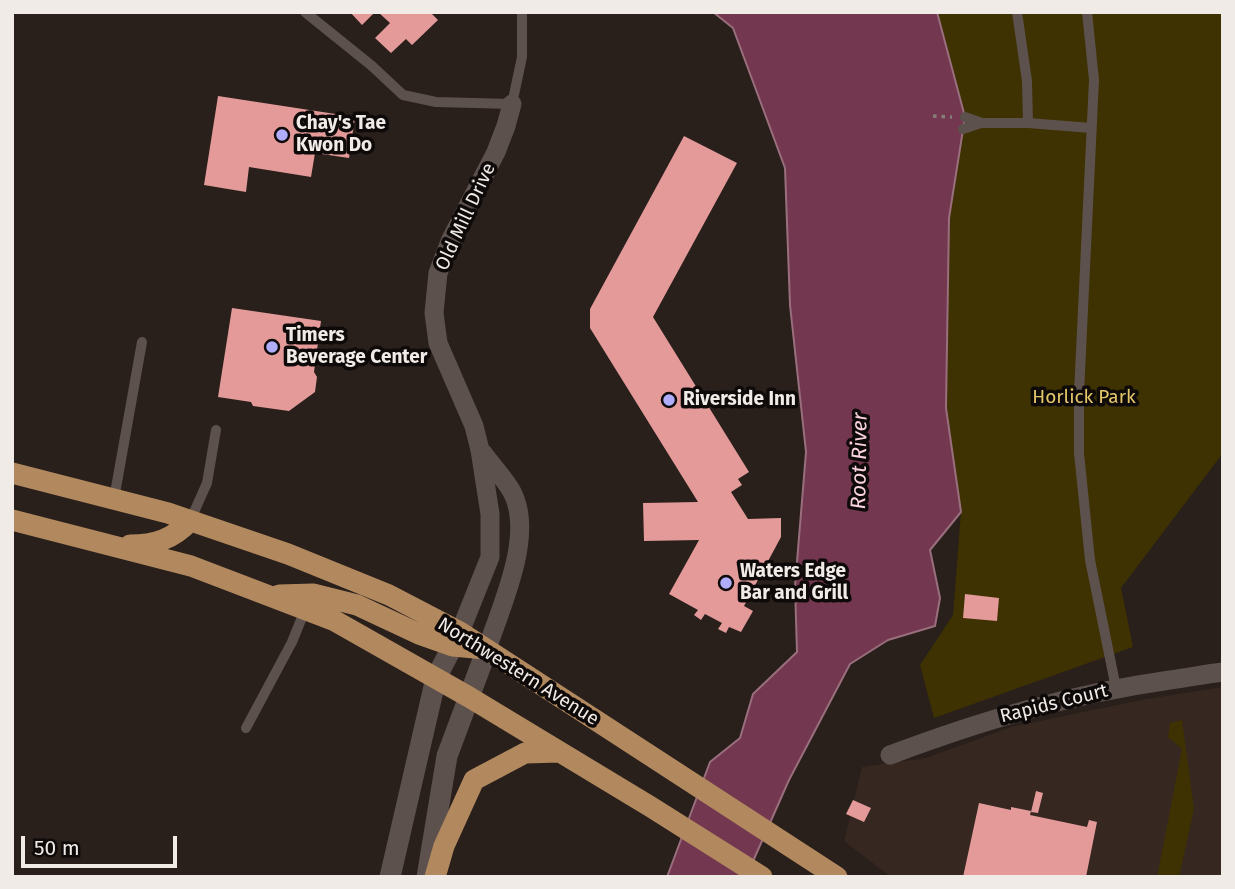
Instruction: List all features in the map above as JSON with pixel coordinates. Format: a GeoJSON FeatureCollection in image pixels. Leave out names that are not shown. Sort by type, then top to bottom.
{"type":"FeatureCollection","features":[{"type":"Feature","properties":{"kind":"main road","name":"Northwestern Avenue"},"geometry":{"type":"LineString","coordinates":[[12,472],[190,521],[288,554],[388,595],[457,639]]}},
{"type":"Feature","properties":{"kind":"main road"},"geometry":{"type":"LineString","coordinates":[[12,520],[191,566],[335,621],[469,696],[762,877]]}},
{"type":"Feature","properties":{"kind":"main road"},"geometry":{"type":"LineString","coordinates":[[110,545],[142,545],[166,540],[190,521]]}},
{"type":"Feature","properties":{"kind":"main road"},"geometry":{"type":"LineString","coordinates":[[266,595],[313,594],[357,605],[419,634],[457,639],[487,649]]}},
{"type":"Feature","properties":{"kind":"main road","name":"Northwestern Avenue"},"geometry":{"type":"LineString","coordinates":[[487,649],[837,877]]}},
{"type":"Feature","properties":{"kind":"main road"},"geometry":{"type":"LineString","coordinates":[[435,877],[444,846],[474,780],[525,753],[560,752]]}},
{"type":"Feature","properties":{"kind":"street","name":"Old Mill Drive"},"geometry":{"type":"LineString","coordinates":[[457,639],[490,557],[491,514],[474,426],[438,343],[434,313],[438,273],[451,239],[496,152],[512,104]]}},
{"type":"Feature","properties":{"kind":"street","name":"Old Mill Drive"},"geometry":{"type":"LineString","coordinates":[[480,450],[513,493],[520,517],[517,560],[487,649]]}},
{"type":"Feature","properties":{"kind":"street"},"geometry":{"type":"LineString","coordinates":[[390,877],[436,678],[457,639]]}},
{"type":"Feature","properties":{"kind":"street"},"geometry":{"type":"LineString","coordinates":[[426,877],[447,756],[487,649]]}},
{"type":"Feature","properties":{"kind":"street","name":"Rapids Court"},"geometry":{"type":"LineString","coordinates":[[890,755],[954,731],[1060,700],[1116,688],[1223,672]]}},
{"type":"Feature","properties":{"kind":"lane"},"geometry":{"type":"LineString","coordinates":[[305,12],[403,95],[436,102],[512,104],[522,57],[522,12]]}},
{"type":"Feature","properties":{"kind":"lane"},"geometry":{"type":"LineString","coordinates":[[1017,12],[1027,81],[1028,123]]}},
{"type":"Feature","properties":{"kind":"lane"},"geometry":{"type":"LineString","coordinates":[[1087,12],[1094,80],[1079,393],[1079,453],[1090,560],[1116,688]]}},
{"type":"Feature","properties":{"kind":"lane"},"geometry":{"type":"LineString","coordinates":[[965,117],[982,123]]}},
{"type":"Feature","properties":{"kind":"lane"},"geometry":{"type":"LineString","coordinates":[[963,129],[982,123],[1028,123],[1091,128]]}},
{"type":"Feature","properties":{"kind":"lane"},"geometry":{"type":"LineString","coordinates":[[114,499],[142,342]]}},
{"type":"Feature","properties":{"kind":"lane"},"geometry":{"type":"LineString","coordinates":[[190,521],[207,483],[216,430]]}},
{"type":"Feature","properties":{"kind":"lane"},"geometry":{"type":"LineString","coordinates":[[246,728],[292,642],[305,610]]}},
{"type":"Feature","properties":{"kind":"shaded area"},"geometry":{"type":"Polygon","coordinates":[[[1223,687],[1223,877],[891,877],[844,841],[862,767],[926,758],[1011,727],[1146,699],[1223,687]]]}},
{"type":"Feature","properties":{"kind":"green space","name":"Horlick Park"},"geometry":{"type":"Polygon","coordinates":[[[937,12],[1223,12],[1223,453],[1121,588],[1133,647],[934,718],[920,665],[953,615],[961,512],[946,408],[949,218],[965,117],[937,12]]]}},
{"type":"Feature","properties":{"kind":"green space"},"geometry":{"type":"Polygon","coordinates":[[[1182,720],[1194,809],[1179,877],[1157,877],[1182,749],[1168,737],[1170,723],[1182,720]]]}},
{"type":"Feature","properties":{"kind":"water","name":"Root River"},"geometry":{"type":"Polygon","coordinates":[[[713,12],[937,12],[965,117],[949,218],[946,408],[961,512],[930,550],[940,598],[935,626],[888,640],[850,664],[789,780],[746,877],[667,877],[710,762],[740,738],[753,694],[797,652],[795,586],[806,452],[790,305],[785,168],[733,28],[713,12]]]}},
{"type":"Feature","properties":{"kind":"building"},"geometry":{"type":"Polygon","coordinates":[[[350,12],[375,12],[362,25],[350,12]]]}},
{"type":"Feature","properties":{"kind":"building"},"geometry":{"type":"Polygon","coordinates":[[[378,12],[430,12],[438,20],[412,45],[406,39],[391,53],[375,38],[390,23],[378,12]]]}},
{"type":"Feature","properties":{"kind":"building","name":"Chay's Tae Kwon Do"},"geometry":{"type":"Polygon","coordinates":[[[218,96],[355,117],[349,158],[315,153],[311,177],[249,167],[246,192],[204,185],[218,96]]]}},
{"type":"Feature","properties":{"kind":"building","name":"Riverside Inn"},"geometry":{"type":"Polygon","coordinates":[[[684,136],[737,163],[653,317],[749,472],[738,479],[742,485],[731,492],[748,519],[781,518],[781,537],[744,606],[753,611],[741,632],[729,627],[726,633],[718,629],[722,623],[705,614],[701,620],[694,615],[698,610],[669,594],[699,540],[644,541],[643,503],[698,502],[590,328],[590,309],[684,136]]]}},
{"type":"Feature","properties":{"kind":"building","name":"Timers Beverage Center"},"geometry":{"type":"Polygon","coordinates":[[[232,308],[321,321],[314,372],[317,377],[315,392],[289,411],[218,397],[232,308]]]}},
{"type":"Feature","properties":{"kind":"building"},"geometry":{"type":"Polygon","coordinates":[[[965,594],[999,598],[997,621],[963,618],[965,594]]]}},
{"type":"Feature","properties":{"kind":"building"},"geometry":{"type":"Polygon","coordinates":[[[1036,791],[1043,793],[1038,813],[1031,812],[1036,791]]]}},
{"type":"Feature","properties":{"kind":"building"},"geometry":{"type":"Polygon","coordinates":[[[853,800],[871,808],[864,822],[846,814],[853,800]]]}},
{"type":"Feature","properties":{"kind":"building"},"geometry":{"type":"Polygon","coordinates":[[[979,803],[1031,811],[1030,815],[1087,827],[1089,820],[1097,822],[1086,877],[963,877],[979,803]]]}},
{"type":"Feature","properties":{"kind":"place","name":"Chay's Tae Kwon Do"},"geometry":{"type":"Point","coordinates":[282,135]}},
{"type":"Feature","properties":{"kind":"place","name":"Timers Beverage Center"},"geometry":{"type":"Point","coordinates":[272,347]}},
{"type":"Feature","properties":{"kind":"place","name":"Riverside Inn"},"geometry":{"type":"Point","coordinates":[669,400]}},
{"type":"Feature","properties":{"kind":"place","name":"Waters Edge Bar and Grill"},"geometry":{"type":"Point","coordinates":[726,583]}}]}
